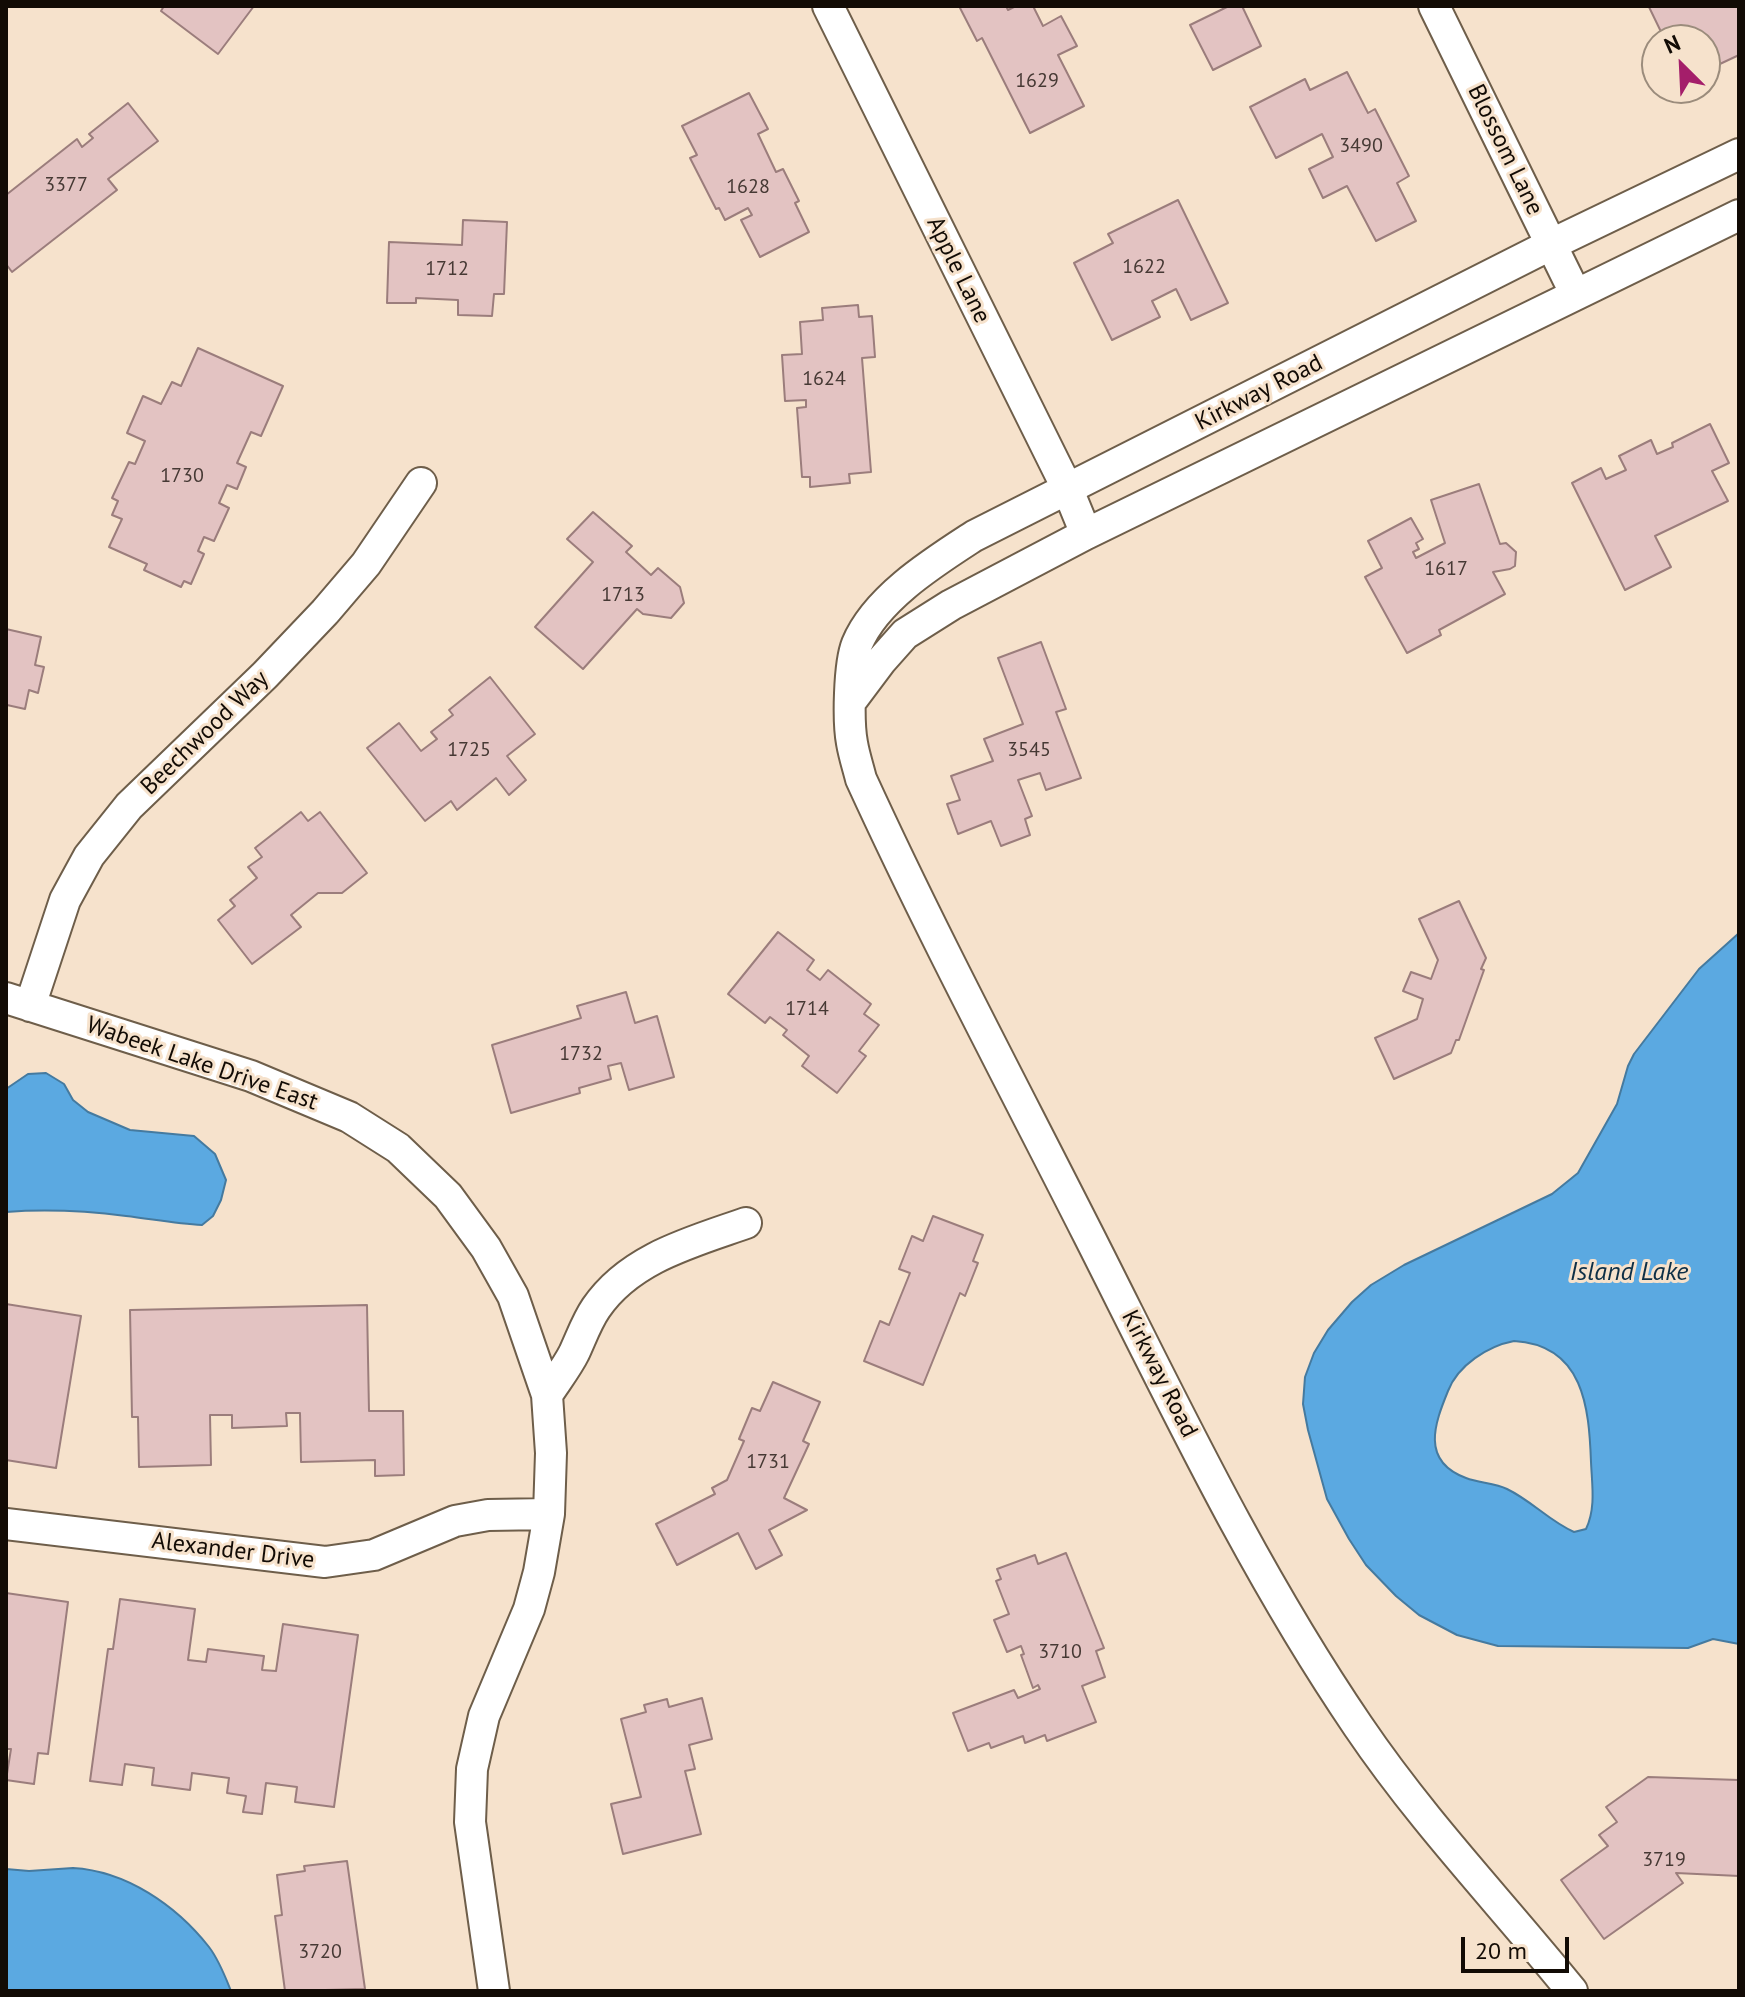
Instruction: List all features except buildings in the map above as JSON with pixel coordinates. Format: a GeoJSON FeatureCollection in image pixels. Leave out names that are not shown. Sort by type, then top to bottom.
{"type":"FeatureCollection","features":[{"type":"Feature","properties":{"kind":"street","name":"Apple Lane"},"geometry":{"type":"LineString","coordinates":[[828,6],[1068,490],[1086,534]]}},
{"type":"Feature","properties":{"kind":"street","name":"Blossom Lane"},"geometry":{"type":"LineString","coordinates":[[1434,6],[1575,293]]}},
{"type":"Feature","properties":{"kind":"street","name":"Kirkway Road"},"geometry":{"type":"LineString","coordinates":[[1572,1991],[1452,1852],[1390,1773],[1313,1657],[1200,1456],[861,779],[851,740],[850,675],[857,644],[881,607],[933,563],[974,536],[1552,244],[1739,154]]}},
{"type":"Feature","properties":{"kind":"street","name":"Kirkway Road"},"geometry":{"type":"LineString","coordinates":[[851,701],[905,634],[951,605],[1086,534],[1739,215]]}},
{"type":"Feature","properties":{"kind":"street","name":"Beechwood Way"},"geometry":{"type":"LineString","coordinates":[[18,1002],[89,856],[129,806],[265,675],[325,612],[366,564],[421,483]]}},
{"type":"Feature","properties":{"kind":"street","name":"Wabeek Lake Drive East"},"geometry":{"type":"LineString","coordinates":[[18,1002],[251,1076],[349,1117],[398,1148],[448,1196],[486,1248],[513,1296],[547,1395],[551,1453],[549,1514],[539,1572],[529,1609],[484,1716],[472,1769],[470,1822],[494,1991]]}},
{"type":"Feature","properties":{"kind":"street"},"geometry":{"type":"LineString","coordinates":[[547,1395],[573,1356],[595,1309],[634,1270],[673,1249],[746,1223]]}},
{"type":"Feature","properties":{"kind":"street","name":"Alexander Drive"},"geometry":{"type":"LineString","coordinates":[[6,1524],[325,1562],[374,1555],[455,1521],[488,1515],[549,1514]]}},
{"type":"Feature","properties":{"kind":"water","name":"Island Lake"},"geometry":{"type":"Polygon","coordinates":[[[1739,933],[1739,1644],[1713,1639],[1688,1648],[1498,1646],[1457,1635],[1419,1615],[1396,1596],[1366,1565],[1349,1539],[1327,1499],[1308,1430],[1303,1404],[1305,1377],[1314,1353],[1328,1330],[1371,1285],[1404,1265],[1552,1194],[1578,1173],[1617,1104],[1634,1054],[1699,969],[1739,933]],[[1514,1341],[1484,1352],[1466,1365],[1448,1391],[1439,1416],[1435,1440],[1437,1451],[1451,1471],[1471,1480],[1507,1489],[1574,1532],[1586,1529],[1592,1505],[1588,1421],[1578,1383],[1569,1367],[1555,1354],[1537,1345],[1514,1341]]]}},
{"type":"Feature","properties":{"kind":"water"},"geometry":{"type":"Polygon","coordinates":[[[46,1073],[64,1084],[73,1100],[88,1112],[130,1130],[194,1136],[215,1154],[226,1180],[213,1216],[202,1225],[81,1212],[6,1212],[6,1089],[28,1074],[46,1073]]]}},
{"type":"Feature","properties":{"kind":"water"},"geometry":{"type":"Polygon","coordinates":[[[73,1868],[131,1883],[165,1904],[209,1947],[231,1991],[6,1991],[6,1869],[73,1868]]]}}]}
